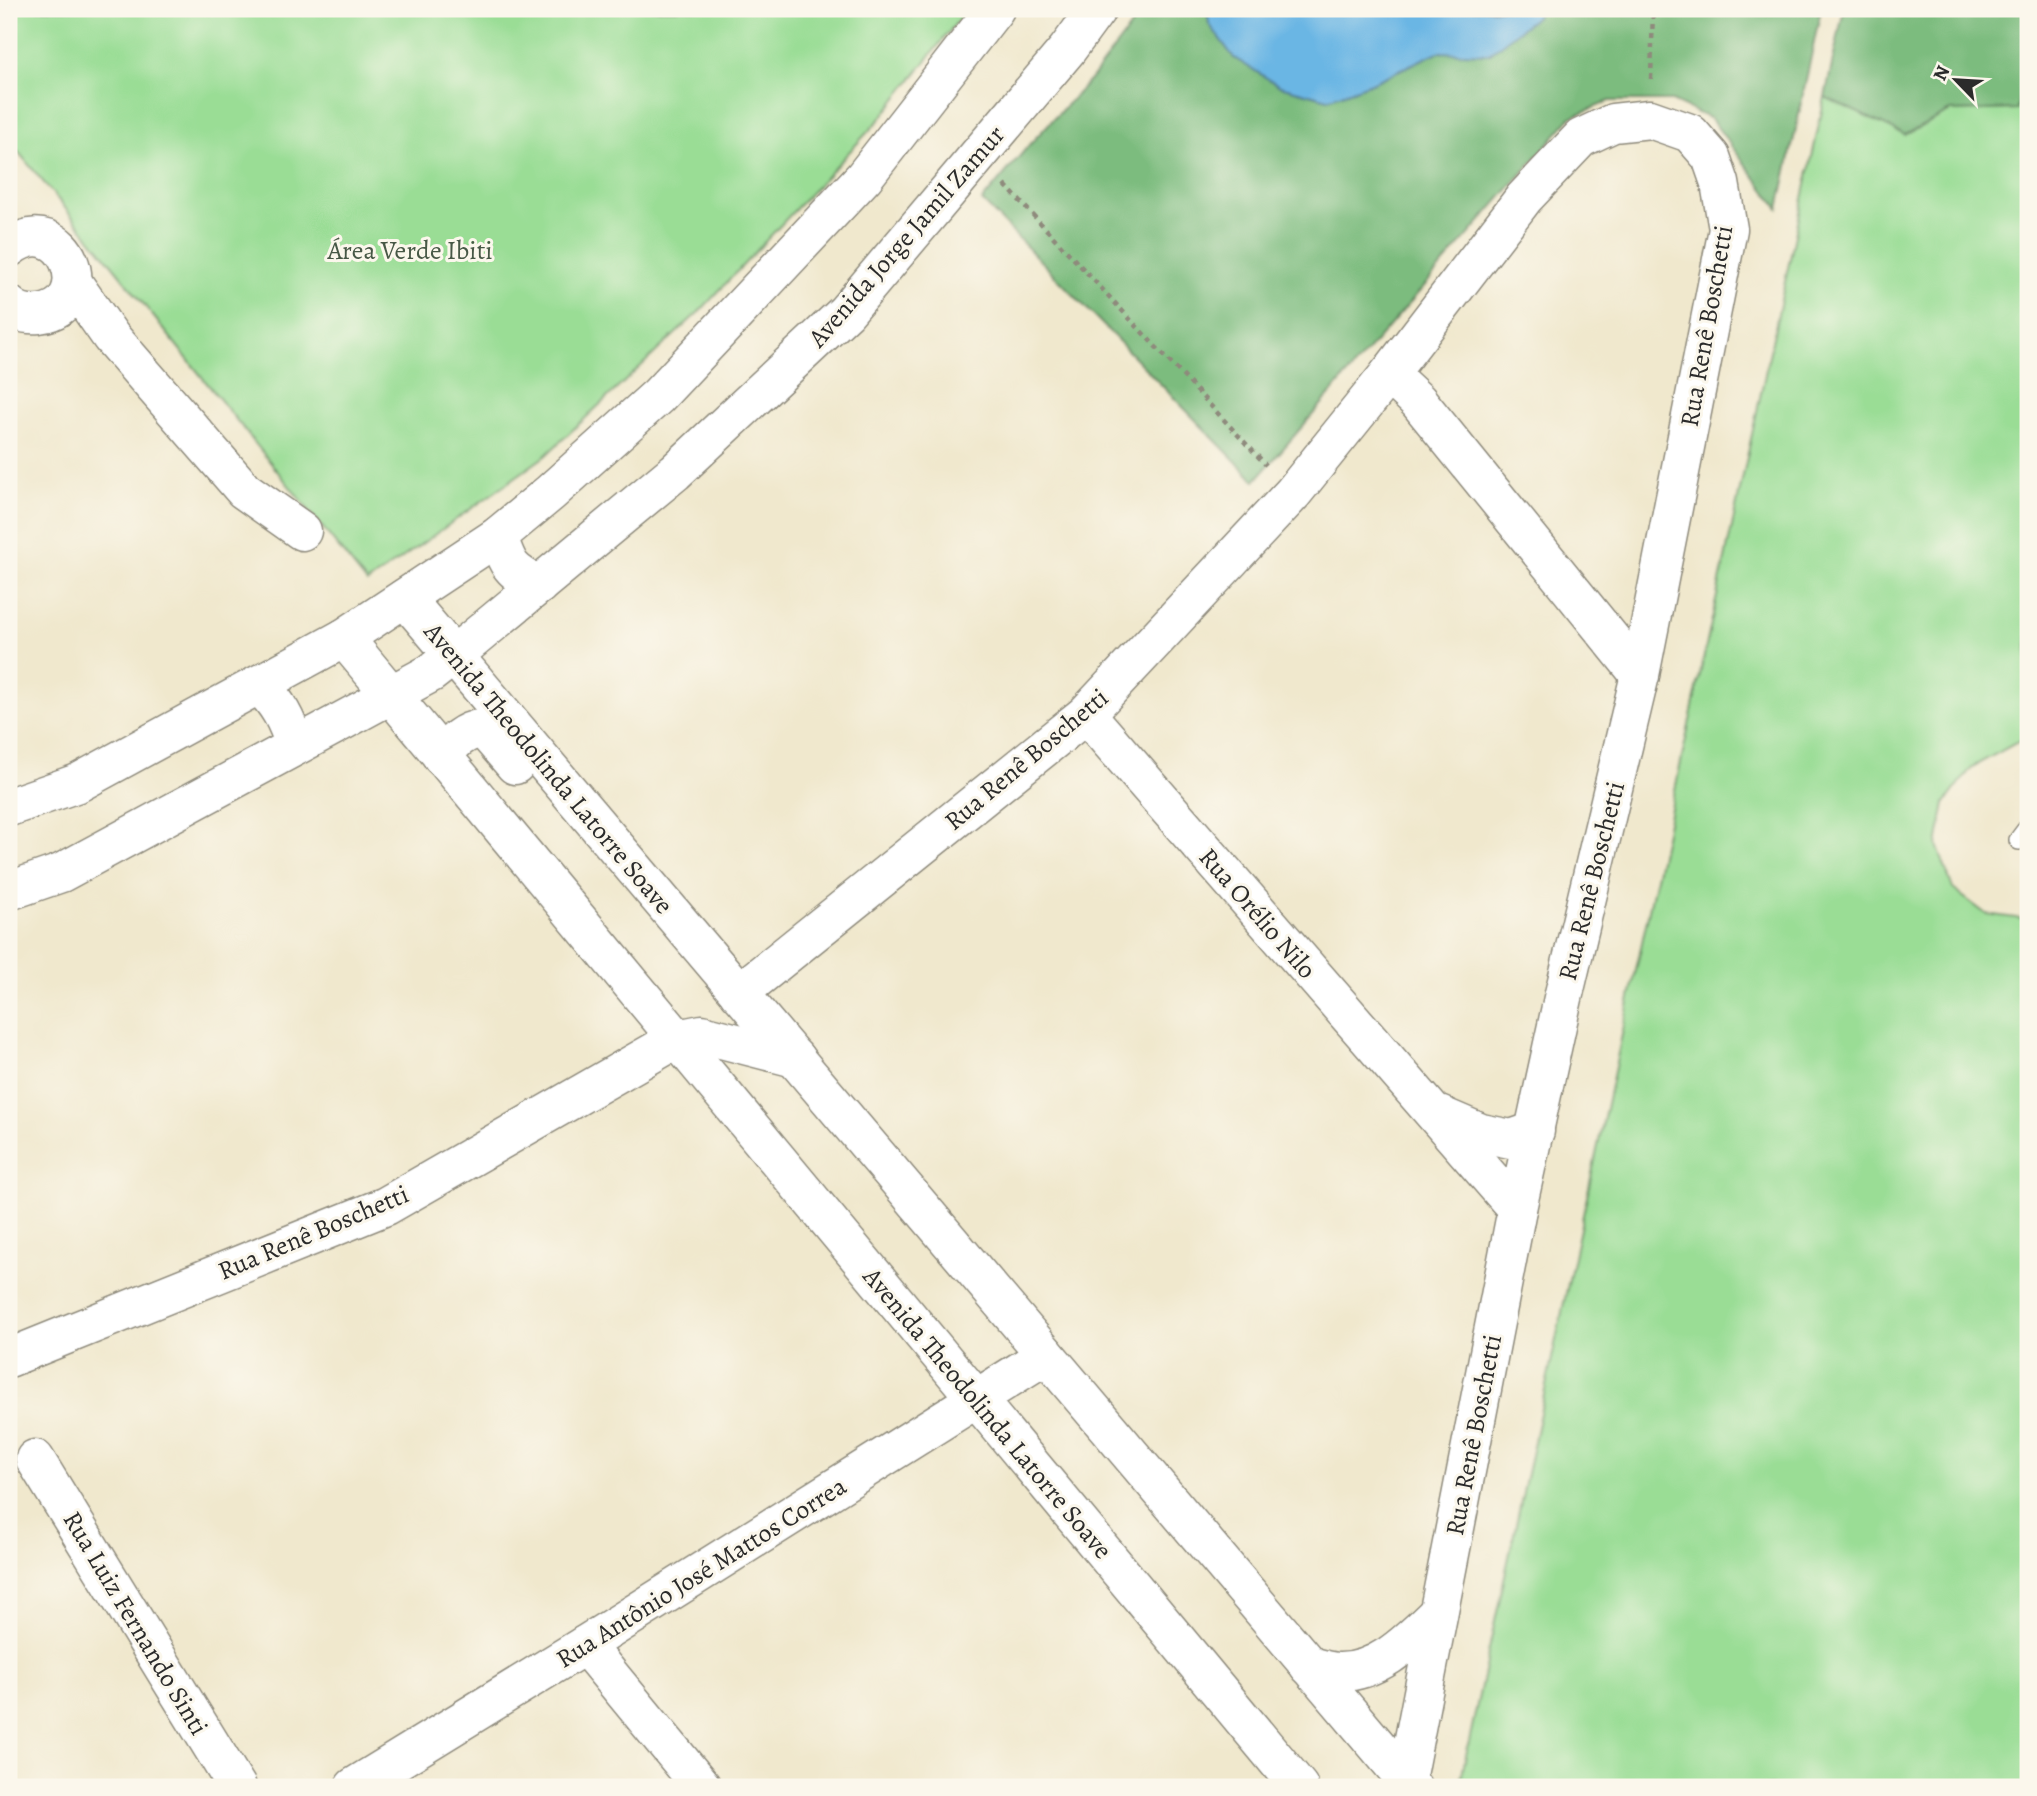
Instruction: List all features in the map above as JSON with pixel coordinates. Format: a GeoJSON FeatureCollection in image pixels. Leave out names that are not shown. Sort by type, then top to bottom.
{"type":"FeatureCollection","features":[{"type":"Feature","properties":{"kind":"street"},"geometry":{"type":"LineString","coordinates":[[9,807],[78,783],[344,638],[498,536],[550,494],[677,376],[864,177],[995,9]]}},
{"type":"Feature","properties":{"kind":"street","name":"Avenida Jorge Jamil Zamur"},"geometry":{"type":"LineString","coordinates":[[9,891],[61,873],[431,673],[454,655],[675,472],[846,312],[1067,50],[1097,9]]}},
{"type":"Feature","properties":{"kind":"street","name":"Rua Renê Boschetti"},"geometry":{"type":"LineString","coordinates":[[739,993],[1086,714],[1293,493],[1389,374],[1524,198],[1581,138],[1613,123],[1650,119],[1690,133],[1711,157],[1720,183],[1728,229],[1640,675],[1563,998],[1517,1209],[1438,1613],[1409,1784]]}},
{"type":"Feature","properties":{"kind":"street"},"geometry":{"type":"LineString","coordinates":[[9,212],[25,242],[60,246],[71,263],[73,283],[111,337],[244,491],[302,531]]}},
{"type":"Feature","properties":{"kind":"street"},"geometry":{"type":"LineString","coordinates":[[24,313],[65,301],[73,283]]}},
{"type":"Feature","properties":{"kind":"street"},"geometry":{"type":"LineString","coordinates":[[24,313],[111,337]]}},
{"type":"Feature","properties":{"kind":"street"},"geometry":{"type":"LineString","coordinates":[[1389,374],[1418,401],[1640,675]]}},
{"type":"Feature","properties":{"kind":"street"},"geometry":{"type":"LineString","coordinates":[[498,536],[506,560],[517,575],[539,585]]}},
{"type":"Feature","properties":{"kind":"street","name":"Avenida Theodolinda Latorre Soave"},"geometry":{"type":"LineString","coordinates":[[405,598],[1409,1784]]}},
{"type":"Feature","properties":{"kind":"street"},"geometry":{"type":"LineString","coordinates":[[1579,599],[1628,612],[1656,598]]}},
{"type":"Feature","properties":{"kind":"street","name":"Avenida Theodolinda Latorre Soave"},"geometry":{"type":"LineString","coordinates":[[344,638],[1299,1787]]}},
{"type":"Feature","properties":{"kind":"street"},"geometry":{"type":"LineString","coordinates":[[259,685],[276,702],[287,721],[295,746]]}},
{"type":"Feature","properties":{"kind":"street","name":"Rua Orélio Nilo"},"geometry":{"type":"LineString","coordinates":[[1086,714],[1517,1209]]}},
{"type":"Feature","properties":{"kind":"street","name":"Avenida Theodolinda Latorre Soave"},"geometry":{"type":"LineString","coordinates":[[442,757],[452,742],[470,730],[483,728],[627,897],[693,938]]}},
{"type":"Feature","properties":{"kind":"street"},"geometry":{"type":"LineString","coordinates":[[677,1039],[702,1034],[795,1058]]}},
{"type":"Feature","properties":{"kind":"street","name":"Rua Renê Boschetti"},"geometry":{"type":"LineString","coordinates":[[9,1358],[386,1206],[677,1039]]}},
{"type":"Feature","properties":{"kind":"street","name":"Rua Orélio Nilo"},"geometry":{"type":"LineString","coordinates":[[1431,1111],[1481,1133],[1511,1139],[1535,1131]]}},
{"type":"Feature","properties":{"kind":"street","name":"Rua Antônio José Mattos Correa"},"geometry":{"type":"LineString","coordinates":[[354,1787],[1046,1355]]}},
{"type":"Feature","properties":{"kind":"street","name":"Rua Luiz Fernando Sinti"},"geometry":{"type":"LineString","coordinates":[[35,1459],[237,1787]]}},
{"type":"Feature","properties":{"kind":"street"},"geometry":{"type":"LineString","coordinates":[[1309,1666],[1337,1672],[1371,1666],[1403,1647],[1438,1613]]}},
{"type":"Feature","properties":{"kind":"street"},"geometry":{"type":"LineString","coordinates":[[585,1645],[702,1787]]}},
{"type":"Feature","properties":{"kind":"path"},"geometry":{"type":"LineString","coordinates":[[1650,119],[1653,9]]}},
{"type":"Feature","properties":{"kind":"path"},"geometry":{"type":"LineString","coordinates":[[978,156],[1293,493]]}},
{"type":"Feature","properties":{"kind":"green space","name":"Área Verde Ibiti"},"geometry":{"type":"Polygon","coordinates":[[[9,9],[967,9],[880,119],[703,308],[545,456],[367,583],[101,251],[9,141],[9,9]]]}},
{"type":"Feature","properties":{"kind":"green space"},"geometry":{"type":"Polygon","coordinates":[[[1144,9],[1821,9],[1779,209],[1711,119],[1672,101],[1610,101],[1571,117],[1255,481],[982,201],[1029,145],[1090,80],[1144,9]]]}},
{"type":"Feature","properties":{"kind":"green space"},"geometry":{"type":"Polygon","coordinates":[[[1844,9],[2028,9],[2028,58],[2017,109],[1950,111],[1905,135],[1825,97],[1844,9]]]}},
{"type":"Feature","properties":{"kind":"green space"},"geometry":{"type":"Polygon","coordinates":[[[2028,58],[2028,733],[2025,738],[1972,767],[1945,803],[1937,845],[1953,889],[1986,914],[2028,918],[2028,1787],[1463,1787],[1460,1783],[1825,97],[1905,135],[1950,111],[2017,109],[2028,58]]]}},
{"type":"Feature","properties":{"kind":"water"},"geometry":{"type":"Polygon","coordinates":[[[1207,9],[1537,9],[1537,16],[1489,54],[1438,52],[1374,82],[1328,99],[1280,86],[1234,58],[1209,24],[1207,9]]]}}]}
